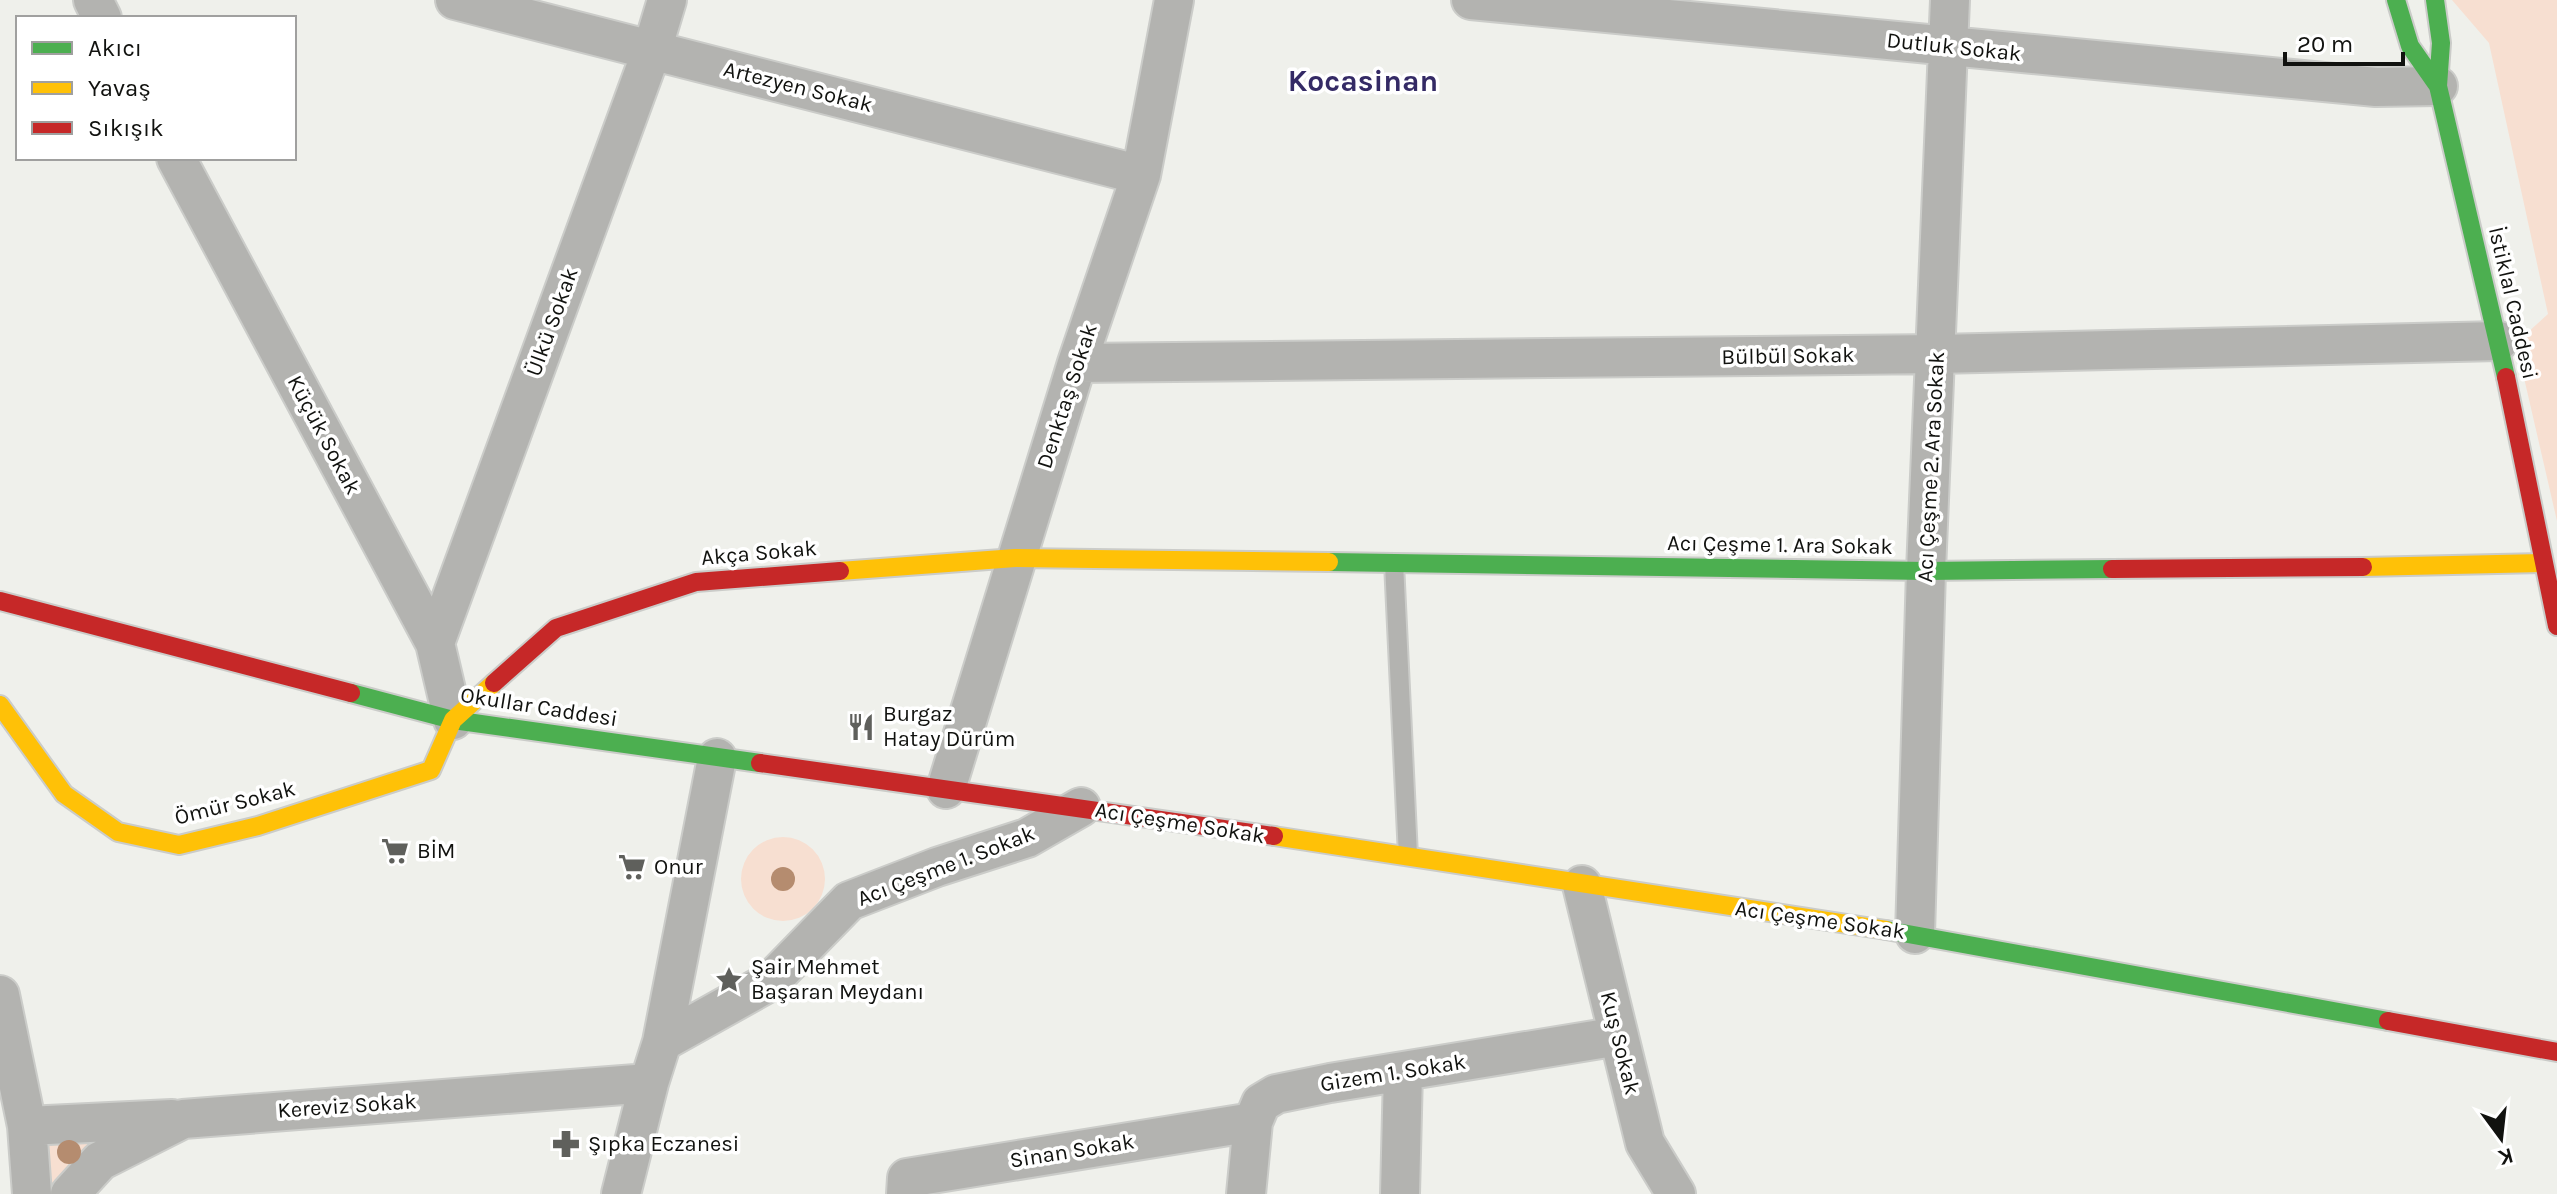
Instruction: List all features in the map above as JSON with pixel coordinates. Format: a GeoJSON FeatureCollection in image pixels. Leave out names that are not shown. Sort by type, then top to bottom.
{"type":"FeatureCollection","features":[{"type":"Feature","properties":{"kind":"main road","name":"İstiklal Caddesi"},"geometry":{"type":"LineString","coordinates":[[2396,0],[2405,40],[2417,62],[2438,86]]}},
{"type":"Feature","properties":{"kind":"main road","name":"İstiklal Caddesi"},"geometry":{"type":"LineString","coordinates":[[2435,0],[2442,29],[2438,86],[2499,341],[2557,626]]}},
{"type":"Feature","properties":{"kind":"main road","name":"Acı Çeşme 1. Ara Sokak"},"geometry":{"type":"LineString","coordinates":[[1015,558],[1926,571],[2543,563]]}},
{"type":"Feature","properties":{"kind":"main road","name":"Akça Sokak"},"geometry":{"type":"LineString","coordinates":[[453,720],[556,628],[696,582],[1015,558]]}},
{"type":"Feature","properties":{"kind":"main road","name":"Okullar Caddesi"},"geometry":{"type":"LineString","coordinates":[[0,601],[453,720],[1081,807]]}},
{"type":"Feature","properties":{"kind":"main road","name":"Ömür Sokak"},"geometry":{"type":"LineString","coordinates":[[0,705],[64,794],[118,832],[179,845],[258,826],[431,770],[453,720]]}},
{"type":"Feature","properties":{"kind":"main road","name":"Acı Çeşme Sokak"},"geometry":{"type":"LineString","coordinates":[[1081,807],[1915,934],[2557,1052]]}},
{"type":"Feature","properties":{"kind":"street","name":"Artezyen Sokak"},"geometry":{"type":"LineString","coordinates":[[455,0],[1141,175]]}},
{"type":"Feature","properties":{"kind":"street","name":"Ülkü Sokak"},"geometry":{"type":"LineString","coordinates":[[435,643],[652,50],[667,0]]}},
{"type":"Feature","properties":{"kind":"street","name":"Denktaş Sokak"},"geometry":{"type":"LineString","coordinates":[[946,789],[1015,558],[1141,175],[1174,0]]}},
{"type":"Feature","properties":{"kind":"street","name":"Dutluk Sokak"},"geometry":{"type":"LineString","coordinates":[[1471,0],[2376,87],[2438,86]]}},
{"type":"Feature","properties":{"kind":"street","name":"Acı Çeşme 2. Ara Sokak"},"geometry":{"type":"LineString","coordinates":[[1915,934],[1926,571],[1950,0]]}},
{"type":"Feature","properties":{"kind":"street","name":"Küçük Sokak"},"geometry":{"type":"LineString","coordinates":[[177,160],[435,643],[453,720]]}},
{"type":"Feature","properties":{"kind":"street","name":"Bülbül Sokak"},"geometry":{"type":"LineString","coordinates":[[1077,363],[1937,354],[2499,341]]}},
{"type":"Feature","properties":{"kind":"street"},"geometry":{"type":"LineString","coordinates":[[621,1194],[662,1042],[717,758]]}},
{"type":"Feature","properties":{"kind":"street","name":"Acı Çeşme 1. Sokak"},"geometry":{"type":"LineString","coordinates":[[662,1042],[771,981],[849,901],[937,867],[1027,838],[1081,807]]}},
{"type":"Feature","properties":{"kind":"street","name":"Kuş Sokak"},"geometry":{"type":"LineString","coordinates":[[1582,885],[1645,1143],[1676,1194]]}},
{"type":"Feature","properties":{"kind":"street"},"geometry":{"type":"LineString","coordinates":[[0,995],[27,1126],[32,1194]]}},
{"type":"Feature","properties":{"kind":"street","name":"Gizem 1. Sokak"},"geometry":{"type":"LineString","coordinates":[[1253,1122],[1261,1103],[1276,1094],[1619,1036]]}},
{"type":"Feature","properties":{"kind":"street"},"geometry":{"type":"LineString","coordinates":[[1400,1194],[1403,1072]]}},
{"type":"Feature","properties":{"kind":"street","name":"Kereviz Sokak"},"geometry":{"type":"LineString","coordinates":[[70,1194],[100,1161],[183,1119],[649,1083]]}},
{"type":"Feature","properties":{"kind":"street"},"geometry":{"type":"LineString","coordinates":[[27,1126],[183,1119]]}},
{"type":"Feature","properties":{"kind":"street"},"geometry":{"type":"LineString","coordinates":[[1246,1194],[1253,1122]]}},
{"type":"Feature","properties":{"kind":"street","name":"Sinan Sokak"},"geometry":{"type":"LineString","coordinates":[[906,1194],[907,1178],[1253,1122]]}},
{"type":"Feature","properties":{"kind":"lane"},"geometry":{"type":"LineString","coordinates":[[1394,563],[1408,858]]}},
{"type":"Feature","properties":{"kind":"shaded area"},"geometry":{"type":"Polygon","coordinates":[[[2452,0],[2557,0],[2557,521],[2516,343],[2548,314],[2489,43],[2452,0]]]}},
{"type":"Feature","properties":{"kind":"shaded area"},"geometry":{"type":"Polygon","coordinates":[[[775,837],[791,837],[807,844],[818,855],[825,879],[822,895],[813,909],[791,921],[775,921],[759,914],[748,903],[741,887],[741,871],[748,855],[759,844],[775,837]]]}},
{"type":"Feature","properties":{"kind":"shaded area"},"geometry":{"type":"Polygon","coordinates":[[[42,1130],[124,1140],[53,1192],[42,1130]]]}},
{"type":"Feature","properties":{"kind":"traffic: fast"},"geometry":{"type":"LineString","coordinates":[[2396,0],[2410,46],[2438,86]]}},
{"type":"Feature","properties":{"kind":"traffic: fast"},"geometry":{"type":"LineString","coordinates":[[2435,0],[2441,43],[2438,86],[2506,377]]}},
{"type":"Feature","properties":{"kind":"traffic: fast"},"geometry":{"type":"LineString","coordinates":[[1329,562],[1926,571],[2112,569]]}},
{"type":"Feature","properties":{"kind":"traffic: fast"},"geometry":{"type":"LineString","coordinates":[[351,693],[453,720],[760,763]]}},
{"type":"Feature","properties":{"kind":"traffic: fast"},"geometry":{"type":"LineString","coordinates":[[1886,930],[2388,1021]]}},
{"type":"Feature","properties":{"kind":"traffic: slow"},"geometry":{"type":"LineString","coordinates":[[840,571],[1015,558],[1329,562]]}},
{"type":"Feature","properties":{"kind":"traffic: slow"},"geometry":{"type":"LineString","coordinates":[[2363,567],[2543,563]]}},
{"type":"Feature","properties":{"kind":"traffic: slow"},"geometry":{"type":"LineString","coordinates":[[0,705],[64,794],[118,832],[179,845],[258,826],[431,770],[453,720],[494,683]]}},
{"type":"Feature","properties":{"kind":"traffic: slow"},"geometry":{"type":"LineString","coordinates":[[1274,836],[1886,930]]}},
{"type":"Feature","properties":{"kind":"traffic: jam"},"geometry":{"type":"LineString","coordinates":[[2506,377],[2557,626]]}},
{"type":"Feature","properties":{"kind":"traffic: jam"},"geometry":{"type":"LineString","coordinates":[[2112,569],[2363,567]]}},
{"type":"Feature","properties":{"kind":"traffic: jam"},"geometry":{"type":"LineString","coordinates":[[494,683],[556,628],[696,582],[840,571]]}},
{"type":"Feature","properties":{"kind":"traffic: jam"},"geometry":{"type":"LineString","coordinates":[[0,601],[351,693]]}},
{"type":"Feature","properties":{"kind":"traffic: jam"},"geometry":{"type":"LineString","coordinates":[[760,763],[1274,836]]}},
{"type":"Feature","properties":{"kind":"traffic: jam"},"geometry":{"type":"LineString","coordinates":[[2388,1021],[2557,1052]]}},
{"type":"Feature","properties":{"kind":"place","name":"Burgaz Hatay Dürüm"},"geometry":{"type":"Point","coordinates":[861,727]}},
{"type":"Feature","properties":{"kind":"place","name":"BİM"},"geometry":{"type":"Point","coordinates":[395,851]}},
{"type":"Feature","properties":{"kind":"place","name":"Onur"},"geometry":{"type":"Point","coordinates":[632,867]}},
{"type":"Feature","properties":{"kind":"place","name":"Şair Mehmet Başaran Meydanı"},"geometry":{"type":"Point","coordinates":[729,980]}},
{"type":"Feature","properties":{"kind":"place","name":"Şıpka Eczanesi"},"geometry":{"type":"Point","coordinates":[566,1144]}},
{"type":"Feature","properties":{"kind":"district","name":"Kocasinan"},"geometry":{"type":"Point","coordinates":[1363,81]}}]}
